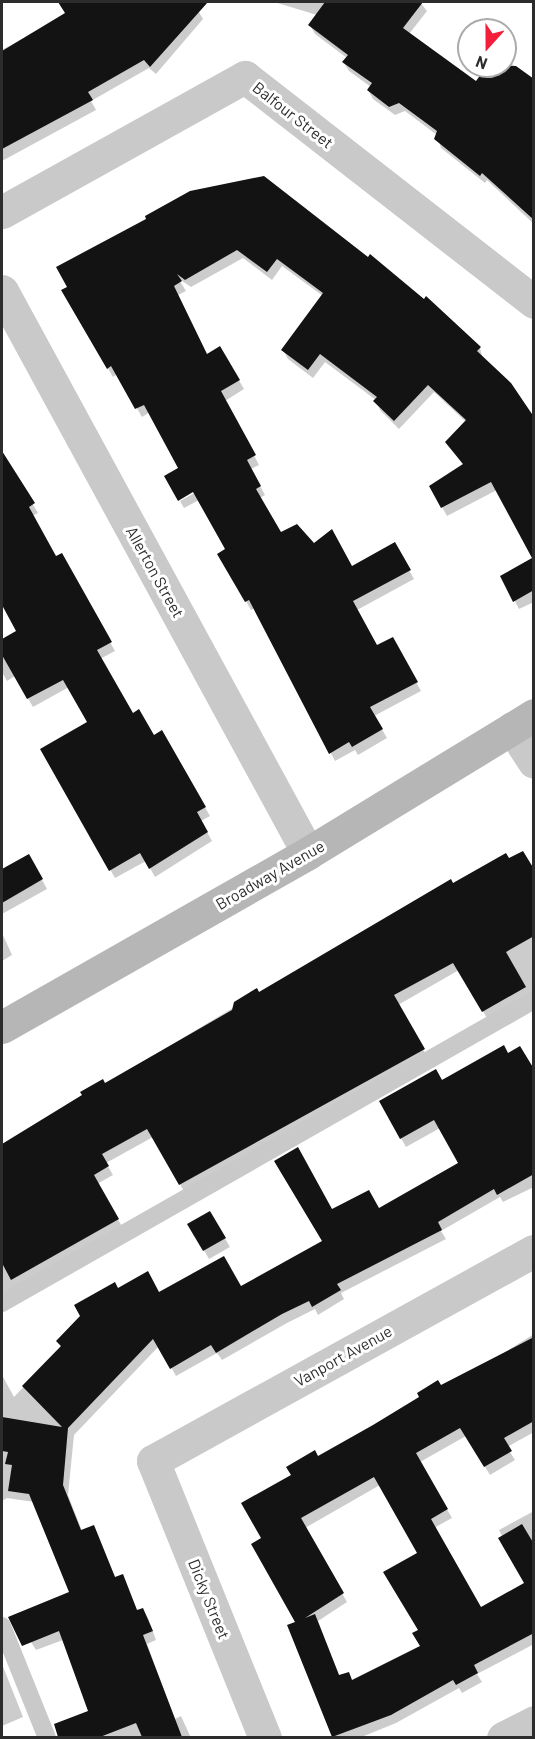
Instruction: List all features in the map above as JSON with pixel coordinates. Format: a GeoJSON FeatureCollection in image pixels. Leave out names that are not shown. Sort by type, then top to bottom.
{"type":"FeatureCollection","features":[{"type":"Feature","properties":{"kind":"street","name":"Balfour Street"},"geometry":{"type":"LineString","coordinates":[[2,212],[244,77],[534,302]]}},
{"type":"Feature","properties":{"kind":"street","name":"Allerton Street"},"geometry":{"type":"LineString","coordinates":[[2,291],[308,853]]}},
{"type":"Feature","properties":{"kind":"street","name":"Broadway Avenue"},"geometry":{"type":"LineString","coordinates":[[2,1027],[308,853],[523,721]]}},
{"type":"Feature","properties":{"kind":"street"},"geometry":{"type":"LineString","coordinates":[[523,721],[534,762]]}},
{"type":"Feature","properties":{"kind":"street","name":"Vanport Avenue"},"geometry":{"type":"LineString","coordinates":[[153,1461],[534,1251]]}},
{"type":"Feature","properties":{"kind":"street","name":"Dicky Street"},"geometry":{"type":"LineString","coordinates":[[153,1461],[265,1737]]}},
{"type":"Feature","properties":{"kind":"street"},"geometry":{"type":"LineString","coordinates":[[503,1737],[534,1722]]}},
{"type":"Feature","properties":{"kind":"lane"},"geometry":{"type":"LineString","coordinates":[[2,1303],[534,1000]]}},
{"type":"Feature","properties":{"kind":"lane"},"geometry":{"type":"LineString","coordinates":[[2,1626],[47,1737]]}},
{"type":"Feature","properties":{"kind":"building"},"geometry":{"type":"Polygon","coordinates":[[[58,2],[208,2],[150,67],[144,60],[88,92],[93,100],[2,149],[2,51],[65,13],[58,2]]]}},
{"type":"Feature","properties":{"kind":"building"},"geometry":{"type":"Polygon","coordinates":[[[325,2],[423,2],[403,28],[457,67],[457,78],[472,78],[476,81],[478,78],[517,78],[517,67],[534,79],[534,220],[482,173],[480,176],[434,139],[437,131],[399,103],[389,107],[367,90],[372,83],[342,62],[348,55],[308,25],[325,2]]]}},
{"type":"Feature","properties":{"kind":"building"},"geometry":{"type":"Polygon","coordinates":[[[264,176],[368,257],[370,254],[424,299],[426,296],[481,347],[477,351],[511,383],[534,417],[534,590],[513,602],[500,576],[532,558],[491,482],[441,508],[429,486],[463,464],[445,442],[466,420],[428,385],[394,421],[373,401],[377,397],[320,354],[308,370],[281,350],[323,293],[277,259],[267,272],[237,250],[185,280],[177,274],[182,281],[174,286],[207,354],[220,346],[240,380],[221,391],[256,455],[247,460],[261,486],[256,489],[281,532],[297,524],[314,543],[332,529],[352,566],[395,542],[411,570],[353,601],[377,645],[393,637],[418,682],[370,707],[383,729],[352,747],[349,742],[329,754],[249,600],[245,602],[217,554],[225,549],[193,492],[178,501],[164,476],[178,468],[144,405],[135,409],[111,366],[107,369],[61,290],[67,287],[56,267],[146,219],[145,216],[190,191],[264,176]]]}},
{"type":"Feature","properties":{"kind":"building"},"geometry":{"type":"Polygon","coordinates":[[[2,451],[35,503],[29,507],[56,556],[62,553],[112,642],[97,650],[133,713],[139,709],[154,735],[162,730],[206,807],[197,812],[208,832],[149,869],[140,853],[109,871],[40,749],[87,722],[63,680],[27,699],[2,655],[2,639],[16,631],[2,605],[2,451]]]}},
{"type":"Feature","properties":{"kind":"building"},"geometry":{"type":"Polygon","coordinates":[[[523,851],[534,869],[534,936],[506,952],[526,987],[482,1012],[453,963],[394,995],[425,1049],[179,1185],[147,1129],[102,1154],[109,1166],[94,1175],[119,1219],[11,1280],[2,1263],[2,1144],[82,1095],[80,1092],[103,1079],[105,1083],[232,1010],[234,1002],[257,988],[259,992],[451,879],[453,883],[506,853],[509,858],[523,851]]]}},
{"type":"Feature","properties":{"kind":"building"},"geometry":{"type":"Polygon","coordinates":[[[29,854],[43,879],[2,903],[2,869],[29,854]]]}},
{"type":"Feature","properties":{"kind":"building"},"geometry":{"type":"Polygon","coordinates":[[[504,1045],[508,1053],[520,1046],[534,1069],[534,1174],[497,1195],[494,1189],[438,1222],[442,1230],[337,1284],[341,1290],[312,1307],[309,1301],[282,1314],[216,1353],[211,1345],[170,1369],[153,1339],[68,1428],[63,1485],[81,1530],[94,1525],[115,1577],[123,1574],[137,1610],[143,1608],[153,1631],[143,1635],[182,1737],[142,1737],[136,1723],[100,1737],[58,1737],[54,1724],[88,1711],[59,1631],[22,1646],[8,1617],[69,1592],[29,1494],[8,1491],[12,1465],[5,1464],[8,1452],[2,1451],[2,1417],[62,1427],[22,1386],[61,1346],[56,1341],[80,1316],[74,1305],[115,1282],[118,1288],[148,1271],[159,1292],[224,1256],[241,1286],[322,1241],[274,1161],[298,1147],[332,1209],[369,1190],[379,1208],[458,1163],[434,1120],[400,1139],[379,1101],[436,1069],[442,1080],[504,1045]]]}},
{"type":"Feature","properties":{"kind":"building"},"geometry":{"type":"Polygon","coordinates":[[[210,1211],[226,1238],[203,1251],[187,1224],[210,1211]]]}},
{"type":"Feature","properties":{"kind":"building"},"geometry":{"type":"Polygon","coordinates":[[[534,1337],[534,1421],[504,1438],[512,1451],[484,1467],[460,1428],[416,1453],[448,1509],[431,1519],[481,1607],[524,1583],[498,1538],[522,1524],[534,1544],[534,1633],[474,1665],[478,1673],[456,1685],[453,1680],[391,1715],[332,1737],[287,1625],[295,1622],[251,1544],[261,1538],[241,1503],[291,1475],[286,1467],[315,1450],[318,1456],[373,1425],[419,1397],[417,1393],[438,1380],[441,1385],[534,1337]],[[374,1477],[301,1518],[344,1593],[305,1618],[315,1614],[339,1675],[349,1672],[352,1680],[420,1646],[412,1633],[418,1630],[383,1572],[417,1553],[374,1477]]]}}]}
